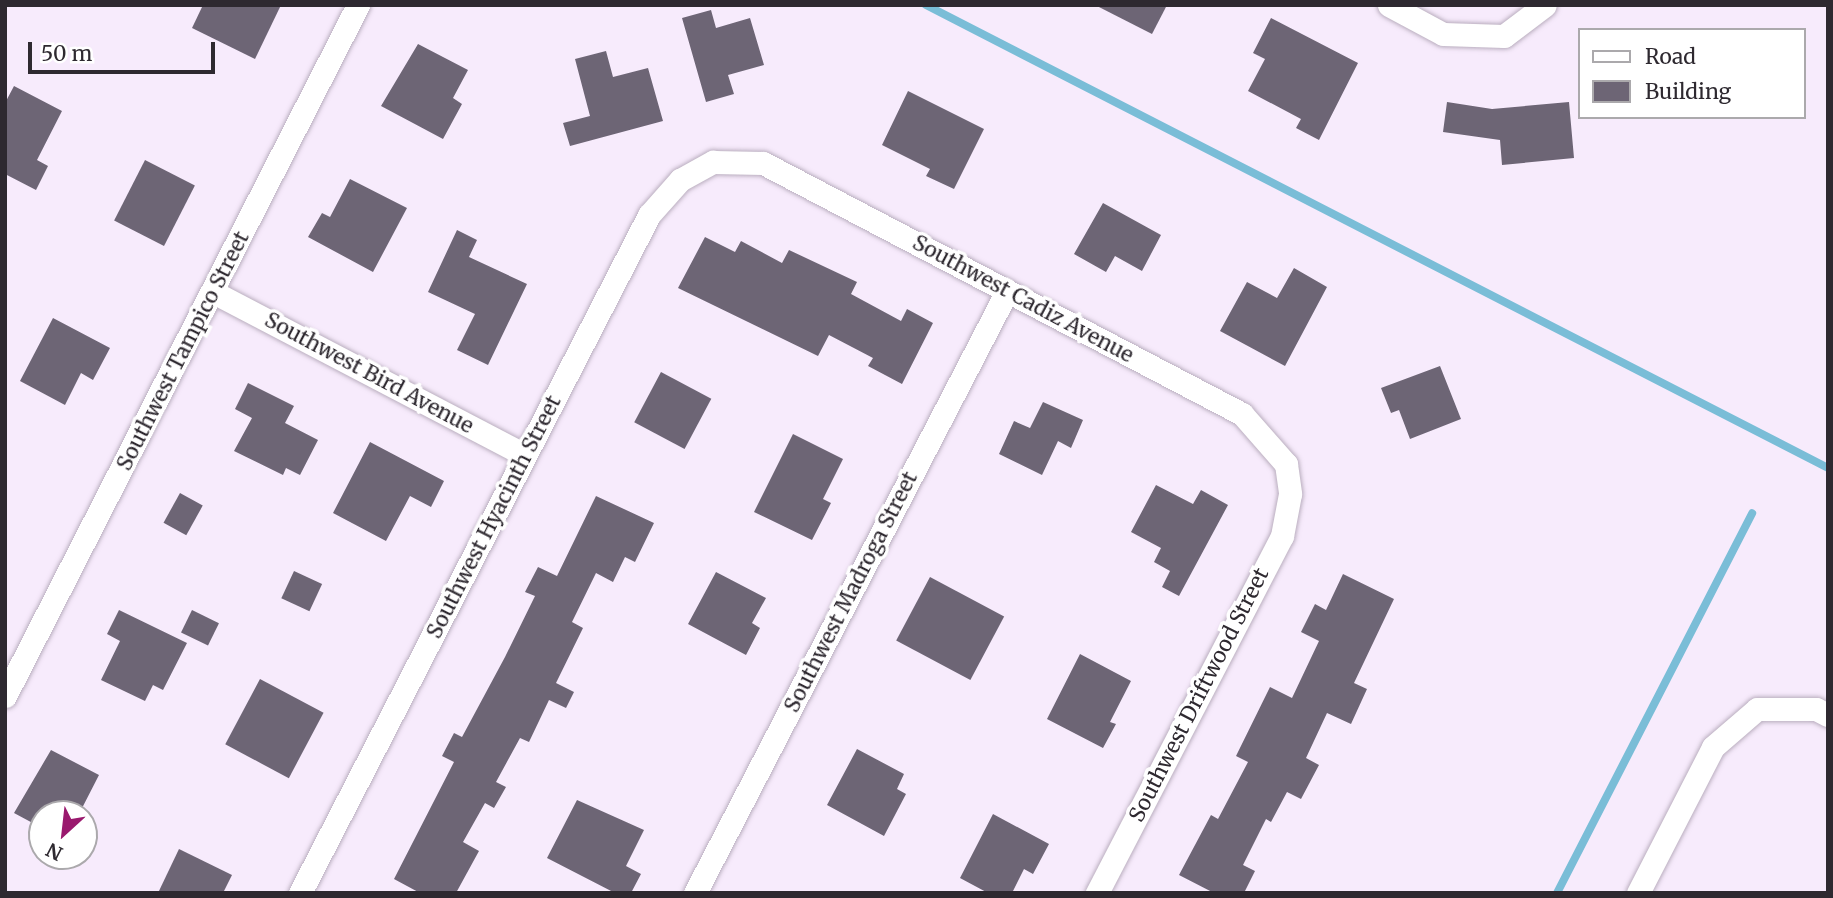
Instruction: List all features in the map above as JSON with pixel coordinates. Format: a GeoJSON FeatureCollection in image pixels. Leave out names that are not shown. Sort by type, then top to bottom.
{"type":"FeatureCollection","features":[{"type":"Feature","properties":{"kind":"street","name":"Southwest Tampico Street"},"geometry":{"type":"LineString","coordinates":[[5,696],[358,5]]}},
{"type":"Feature","properties":{"kind":"street"},"geometry":{"type":"LineString","coordinates":[[1389,5],[1443,34],[1504,36],[1545,5]]}},
{"type":"Feature","properties":{"kind":"street","name":"Southwest Cadiz Avenue"},"geometry":{"type":"LineString","coordinates":[[713,162],[763,163],[1242,414],[1286,464],[1290,494]]}},
{"type":"Feature","properties":{"kind":"street","name":"Southwest Hyacinth Street"},"geometry":{"type":"LineString","coordinates":[[300,893],[649,215],[680,180],[713,162]]}},
{"type":"Feature","properties":{"kind":"street","name":"Southwest Madroga Street"},"geometry":{"type":"LineString","coordinates":[[695,893],[1007,291]]}},
{"type":"Feature","properties":{"kind":"street","name":"Southwest Bird Avenue"},"geometry":{"type":"LineString","coordinates":[[213,292],[525,455]]}},
{"type":"Feature","properties":{"kind":"street","name":"Southwest Driftwood Street"},"geometry":{"type":"LineString","coordinates":[[1097,893],[1282,536],[1290,494]]}},
{"type":"Feature","properties":{"kind":"street"},"geometry":{"type":"LineString","coordinates":[[1638,893],[1713,747],[1757,709],[1816,709],[1828,715]]}},
{"type":"Feature","properties":{"kind":"building"},"geometry":{"type":"Polygon","coordinates":[[[203,5],[281,5],[255,59],[192,28],[203,5]]]}},
{"type":"Feature","properties":{"kind":"building"},"geometry":{"type":"Polygon","coordinates":[[[1095,5],[1167,5],[1152,34],[1095,5]]]}},
{"type":"Feature","properties":{"kind":"building"},"geometry":{"type":"Polygon","coordinates":[[[711,10],[716,28],[750,18],[764,65],[728,75],[734,94],[706,102],[682,18],[711,10]]]}},
{"type":"Feature","properties":{"kind":"building"},"geometry":{"type":"Polygon","coordinates":[[[1271,18],[1358,63],[1319,140],[1296,128],[1301,119],[1248,91],[1265,59],[1253,53],[1271,18]]]}},
{"type":"Feature","properties":{"kind":"building"},"geometry":{"type":"Polygon","coordinates":[[[418,44],[468,70],[453,98],[462,104],[443,139],[381,106],[418,44]]]}},
{"type":"Feature","properties":{"kind":"building"},"geometry":{"type":"Polygon","coordinates":[[[606,51],[613,77],[648,68],[663,121],[570,146],[563,123],[590,116],[575,59],[606,51]]]}},
{"type":"Feature","properties":{"kind":"building"},"geometry":{"type":"Polygon","coordinates":[[[14,86],[62,111],[37,160],[48,166],[36,190],[5,174],[5,103],[14,86]]]}},
{"type":"Feature","properties":{"kind":"building"},"geometry":{"type":"Polygon","coordinates":[[[908,91],[984,129],[954,189],[926,176],[930,169],[882,145],[908,91]]]}},
{"type":"Feature","properties":{"kind":"building"},"geometry":{"type":"Polygon","coordinates":[[[1447,102],[1492,109],[1569,102],[1574,158],[1502,165],[1500,140],[1443,132],[1447,102]]]}},
{"type":"Feature","properties":{"kind":"building"},"geometry":{"type":"Polygon","coordinates":[[[145,160],[195,185],[164,246],[114,221],[145,160]]]}},
{"type":"Feature","properties":{"kind":"building"},"geometry":{"type":"Polygon","coordinates":[[[350,179],[407,208],[373,272],[308,237],[322,213],[330,217],[350,179]]]}},
{"type":"Feature","properties":{"kind":"building"},"geometry":{"type":"Polygon","coordinates":[[[1103,203],[1161,235],[1142,271],[1115,256],[1106,272],[1074,254],[1103,203]]]}},
{"type":"Feature","properties":{"kind":"building"},"geometry":{"type":"Polygon","coordinates":[[[457,230],[477,240],[469,257],[527,284],[488,365],[457,350],[475,314],[428,292],[457,230]]]}},
{"type":"Feature","properties":{"kind":"building"},"geometry":{"type":"Polygon","coordinates":[[[705,237],[735,252],[741,241],[782,263],[789,250],[857,282],[851,294],[901,321],[907,309],[933,323],[902,384],[868,366],[873,358],[829,335],[818,356],[678,288],[705,237]]]}},
{"type":"Feature","properties":{"kind":"building"},"geometry":{"type":"Polygon","coordinates":[[[1294,268],[1327,287],[1285,366],[1220,331],[1247,282],[1277,298],[1294,268]]]}},
{"type":"Feature","properties":{"kind":"building"},"geometry":{"type":"Polygon","coordinates":[[[53,318],[110,348],[93,380],[81,373],[65,405],[20,381],[53,318]]]}},
{"type":"Feature","properties":{"kind":"building"},"geometry":{"type":"Polygon","coordinates":[[[1440,366],[1461,419],[1410,439],[1399,410],[1391,413],[1381,388],[1440,366]]]}},
{"type":"Feature","properties":{"kind":"building"},"geometry":{"type":"Polygon","coordinates":[[[661,372],[711,399],[685,449],[634,422],[661,372]]]}},
{"type":"Feature","properties":{"kind":"building"},"geometry":{"type":"Polygon","coordinates":[[[248,383],[294,406],[285,423],[318,440],[300,475],[286,468],[283,475],[234,451],[252,418],[235,409],[248,383]]]}},
{"type":"Feature","properties":{"kind":"building"},"geometry":{"type":"Polygon","coordinates":[[[1043,402],[1083,420],[1071,448],[1058,441],[1042,475],[999,454],[1014,421],[1030,428],[1043,402]]]}},
{"type":"Feature","properties":{"kind":"building"},"geometry":{"type":"Polygon","coordinates":[[[793,434],[843,459],[823,499],[831,503],[812,540],[754,512],[793,434]]]}},
{"type":"Feature","properties":{"kind":"building"},"geometry":{"type":"Polygon","coordinates":[[[370,442],[444,481],[431,507],[410,496],[386,541],[333,513],[370,442]]]}},
{"type":"Feature","properties":{"kind":"building"},"geometry":{"type":"Polygon","coordinates":[[[1156,485],[1193,504],[1201,490],[1228,505],[1179,596],[1162,587],[1170,571],[1154,562],[1161,548],[1131,532],[1156,485]]]}},
{"type":"Feature","properties":{"kind":"building"},"geometry":{"type":"Polygon","coordinates":[[[180,493],[203,506],[186,535],[164,523],[180,493]]]}},
{"type":"Feature","properties":{"kind":"building"},"geometry":{"type":"Polygon","coordinates":[[[596,496],[654,523],[635,562],[625,557],[613,582],[596,573],[572,622],[583,628],[556,683],[574,692],[566,708],[549,700],[529,742],[520,738],[496,782],[506,787],[494,808],[485,803],[463,842],[479,851],[456,893],[420,893],[394,879],[454,762],[442,756],[454,733],[462,737],[505,657],[535,596],[525,592],[538,567],[557,576],[596,496]]]}},
{"type":"Feature","properties":{"kind":"building"},"geometry":{"type":"Polygon","coordinates":[[[294,571],[322,584],[309,611],[281,598],[294,571]]]}},
{"type":"Feature","properties":{"kind":"building"},"geometry":{"type":"Polygon","coordinates":[[[716,572],[766,598],[752,623],[760,628],[746,655],[688,624],[716,572]]]}},
{"type":"Feature","properties":{"kind":"building"},"geometry":{"type":"Polygon","coordinates":[[[1343,574],[1394,599],[1354,683],[1367,689],[1351,724],[1327,713],[1306,758],[1319,765],[1301,799],[1287,792],[1271,822],[1266,819],[1243,865],[1255,871],[1244,893],[1214,893],[1179,875],[1211,815],[1218,819],[1248,762],[1236,756],[1270,687],[1292,698],[1319,641],[1301,632],[1315,604],[1326,610],[1343,574]]]}},
{"type":"Feature","properties":{"kind":"building"},"geometry":{"type":"Polygon","coordinates":[[[930,577],[1004,616],[970,680],[896,641],[930,577]]]}},
{"type":"Feature","properties":{"kind":"building"},"geometry":{"type":"Polygon","coordinates":[[[119,610],[187,643],[163,690],[153,685],[145,701],[101,680],[120,641],[107,634],[119,610]]]}},
{"type":"Feature","properties":{"kind":"building"},"geometry":{"type":"Polygon","coordinates":[[[192,610],[219,623],[208,646],[181,632],[192,610]]]}},
{"type":"Feature","properties":{"kind":"building"},"geometry":{"type":"Polygon","coordinates":[[[1080,654],[1131,681],[1110,722],[1116,724],[1103,748],[1047,719],[1080,654]]]}},
{"type":"Feature","properties":{"kind":"building"},"geometry":{"type":"Polygon","coordinates":[[[260,679],[324,713],[289,778],[225,744],[260,679]]]}},
{"type":"Feature","properties":{"kind":"building"},"geometry":{"type":"Polygon","coordinates":[[[857,749],[904,774],[897,789],[906,794],[884,836],[827,805],[857,749]]]}},
{"type":"Feature","properties":{"kind":"building"},"geometry":{"type":"Polygon","coordinates":[[[51,750],[99,775],[86,800],[28,800],[28,820],[14,813],[51,750]]]}},
{"type":"Feature","properties":{"kind":"building"},"geometry":{"type":"Polygon","coordinates":[[[577,800],[644,830],[626,866],[641,874],[631,893],[615,893],[547,858],[577,800]]]}},
{"type":"Feature","properties":{"kind":"building"},"geometry":{"type":"Polygon","coordinates":[[[993,814],[1049,844],[1033,874],[1024,869],[1012,893],[988,893],[960,878],[993,814]]]}},
{"type":"Feature","properties":{"kind":"building"},"geometry":{"type":"Polygon","coordinates":[[[179,849],[232,875],[223,893],[158,893],[179,849]]]}},
{"type":"Feature","properties":{"kind":"waterway"},"geometry":{"type":"LineString","coordinates":[[926,5],[1828,468]]}},
{"type":"Feature","properties":{"kind":"waterway"},"geometry":{"type":"LineString","coordinates":[[1557,893],[1752,513]]}}]}
